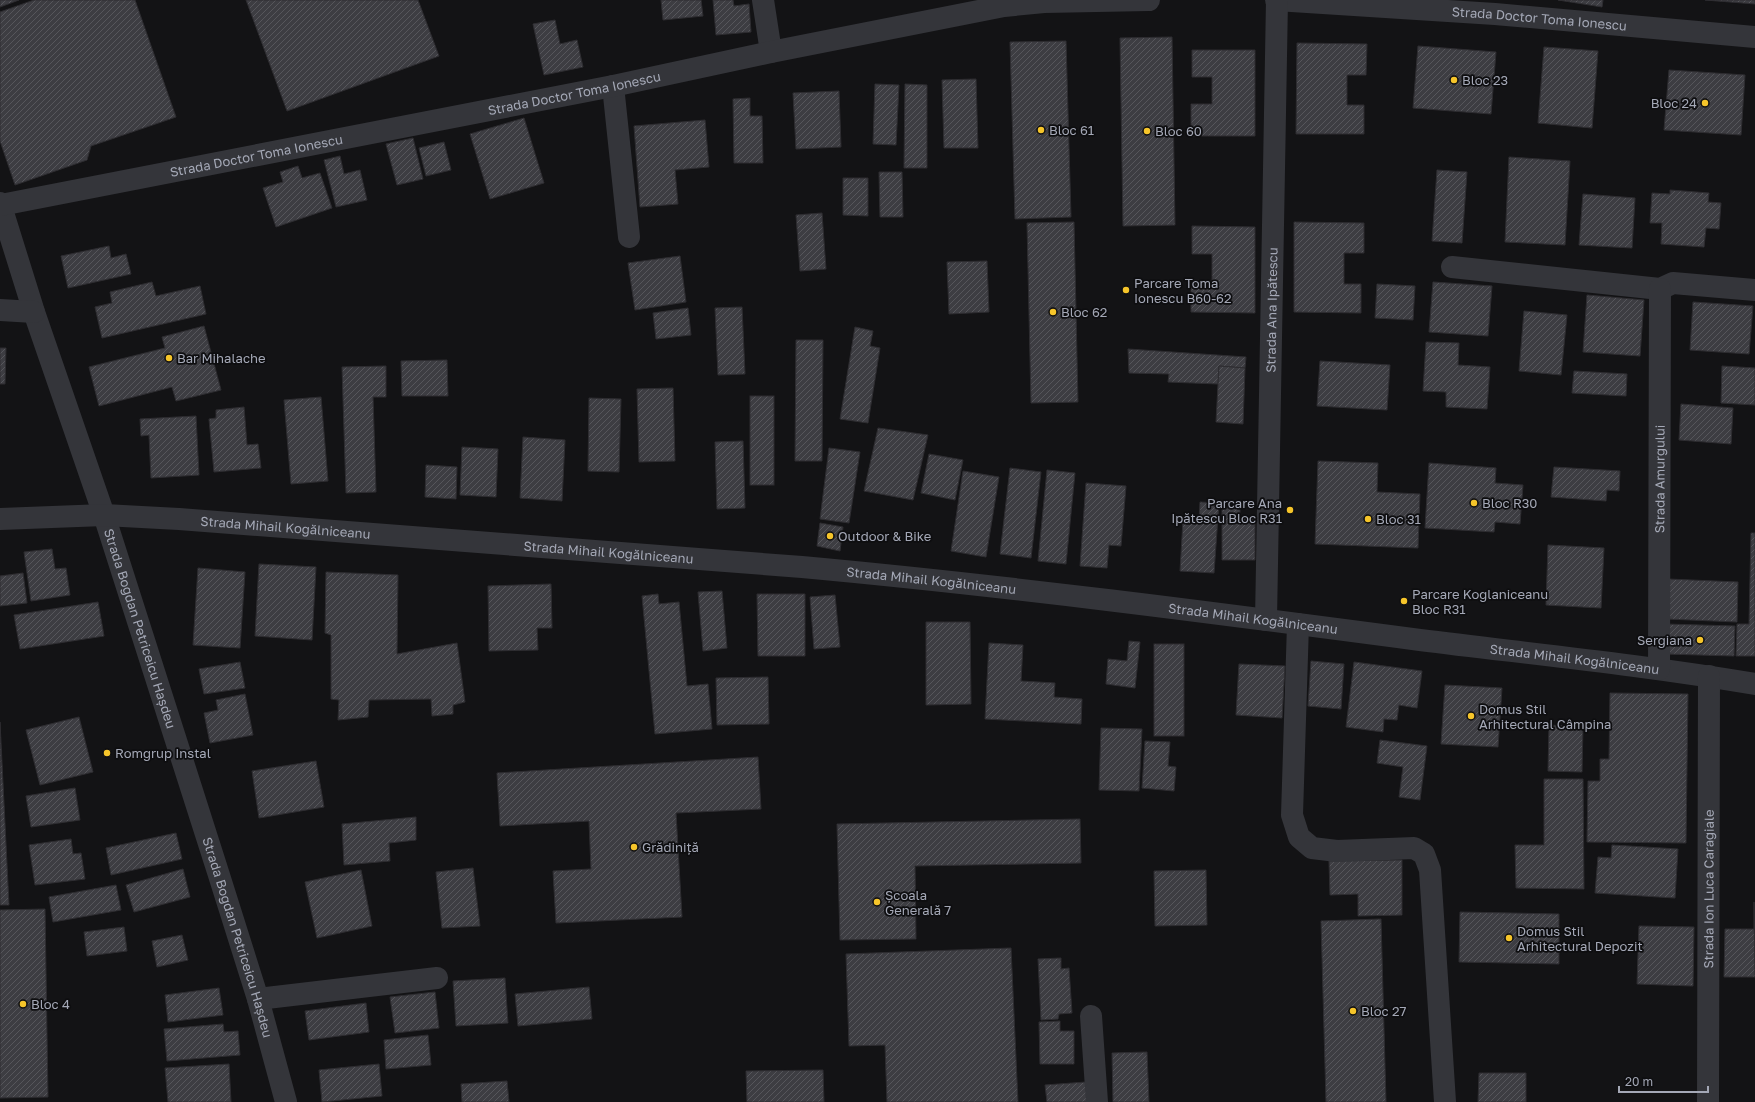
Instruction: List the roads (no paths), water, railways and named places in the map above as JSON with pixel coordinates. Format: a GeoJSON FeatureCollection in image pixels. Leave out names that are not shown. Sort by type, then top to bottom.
{"type":"FeatureCollection","features":[{"type":"Feature","properties":{"kind":"street"},"geometry":{"type":"LineString","coordinates":[[763,0],[771,52]]}},
{"type":"Feature","properties":{"kind":"street","name":"Strada Doctor Toma Ionescu"},"geometry":{"type":"LineString","coordinates":[[0,204],[613,86],[771,52],[1004,6],[1044,1],[1149,0]]}},
{"type":"Feature","properties":{"kind":"street","name":"Strada Doctor Toma Ionescu"},"geometry":{"type":"LineString","coordinates":[[1277,0],[1496,7],[1755,36]]}},
{"type":"Feature","properties":{"kind":"street","name":"Strada Ana Ipătescu"},"geometry":{"type":"LineString","coordinates":[[1266,620],[1277,0]]}},
{"type":"Feature","properties":{"kind":"street"},"geometry":{"type":"LineString","coordinates":[[613,86],[629,237]]}},
{"type":"Feature","properties":{"kind":"street","name":"Strada Bogdan Petriceicu Hașdeu"},"geometry":{"type":"LineString","coordinates":[[0,204],[34,312],[104,516],[258,999],[286,1102]]}},
{"type":"Feature","properties":{"kind":"street"},"geometry":{"type":"LineString","coordinates":[[1452,267],[1660,289],[1673,283],[1755,290]]}},
{"type":"Feature","properties":{"kind":"street","name":"Strada Amurgului"},"geometry":{"type":"LineString","coordinates":[[1659,669],[1660,289]]}},
{"type":"Feature","properties":{"kind":"street"},"geometry":{"type":"LineString","coordinates":[[0,310],[34,312]]}},
{"type":"Feature","properties":{"kind":"street","name":"Strada Mihail Kogălniceanu"},"geometry":{"type":"LineString","coordinates":[[0,519],[104,516],[179,519],[802,567],[904,577],[1266,620],[1659,669],[1755,684]]}},
{"type":"Feature","properties":{"kind":"street"},"geometry":{"type":"LineString","coordinates":[[1298,624],[1292,815],[1299,837],[1312,848],[1337,851],[1414,848],[1424,854],[1430,870],[1433,899],[1445,1102]]}},
{"type":"Feature","properties":{"kind":"street","name":"Strada Ion Luca Caragiale"},"geometry":{"type":"LineString","coordinates":[[1708,1102],[1709,676]]}},
{"type":"Feature","properties":{"kind":"street"},"geometry":{"type":"LineString","coordinates":[[258,999],[437,978]]}},
{"type":"Feature","properties":{"kind":"street"},"geometry":{"type":"LineString","coordinates":[[1091,1016],[1097,1102]]}},
{"type":"Feature","properties":{"kind":"place","name":"Bloc 23"},"geometry":{"type":"Point","coordinates":[1454,80]}},
{"type":"Feature","properties":{"kind":"place","name":"Bloc 24"},"geometry":{"type":"Point","coordinates":[1705,103]}},
{"type":"Feature","properties":{"kind":"place","name":"Bloc 61"},"geometry":{"type":"Point","coordinates":[1041,130]}},
{"type":"Feature","properties":{"kind":"place","name":"Bloc 60"},"geometry":{"type":"Point","coordinates":[1147,131]}},
{"type":"Feature","properties":{"kind":"place","name":"Parcare Toma Ionescu B60-62"},"geometry":{"type":"Point","coordinates":[1126,290]}},
{"type":"Feature","properties":{"kind":"place","name":"Bloc 62"},"geometry":{"type":"Point","coordinates":[1053,312]}},
{"type":"Feature","properties":{"kind":"place","name":"Bar Mihalache"},"geometry":{"type":"Point","coordinates":[169,358]}},
{"type":"Feature","properties":{"kind":"place","name":"Bloc R30"},"geometry":{"type":"Point","coordinates":[1474,503]}},
{"type":"Feature","properties":{"kind":"place","name":"Parcare Ana Ipătescu Bloc R31"},"geometry":{"type":"Point","coordinates":[1290,510]}},
{"type":"Feature","properties":{"kind":"place","name":"Bloc 31"},"geometry":{"type":"Point","coordinates":[1368,519]}},
{"type":"Feature","properties":{"kind":"place","name":"Outdoor & Bike"},"geometry":{"type":"Point","coordinates":[830,536]}},
{"type":"Feature","properties":{"kind":"place","name":"Parcare Koglaniceanu Bloc R31"},"geometry":{"type":"Point","coordinates":[1404,601]}},
{"type":"Feature","properties":{"kind":"place","name":"Sergiana"},"geometry":{"type":"Point","coordinates":[1700,640]}},
{"type":"Feature","properties":{"kind":"place","name":"Domus Stil Arhitectural Câmpina"},"geometry":{"type":"Point","coordinates":[1471,716]}},
{"type":"Feature","properties":{"kind":"place","name":"Romgrup Instal"},"geometry":{"type":"Point","coordinates":[107,753]}},
{"type":"Feature","properties":{"kind":"place","name":"Grădiniță"},"geometry":{"type":"Point","coordinates":[634,847]}},
{"type":"Feature","properties":{"kind":"place","name":"Școala Generală 7"},"geometry":{"type":"Point","coordinates":[877,902]}},
{"type":"Feature","properties":{"kind":"place","name":"Domus Stil Arhitectural Depozit"},"geometry":{"type":"Point","coordinates":[1509,938]}},
{"type":"Feature","properties":{"kind":"place","name":"Bloc 4"},"geometry":{"type":"Point","coordinates":[23,1004]}},
{"type":"Feature","properties":{"kind":"place","name":"Bloc 27"},"geometry":{"type":"Point","coordinates":[1353,1011]}}]}
